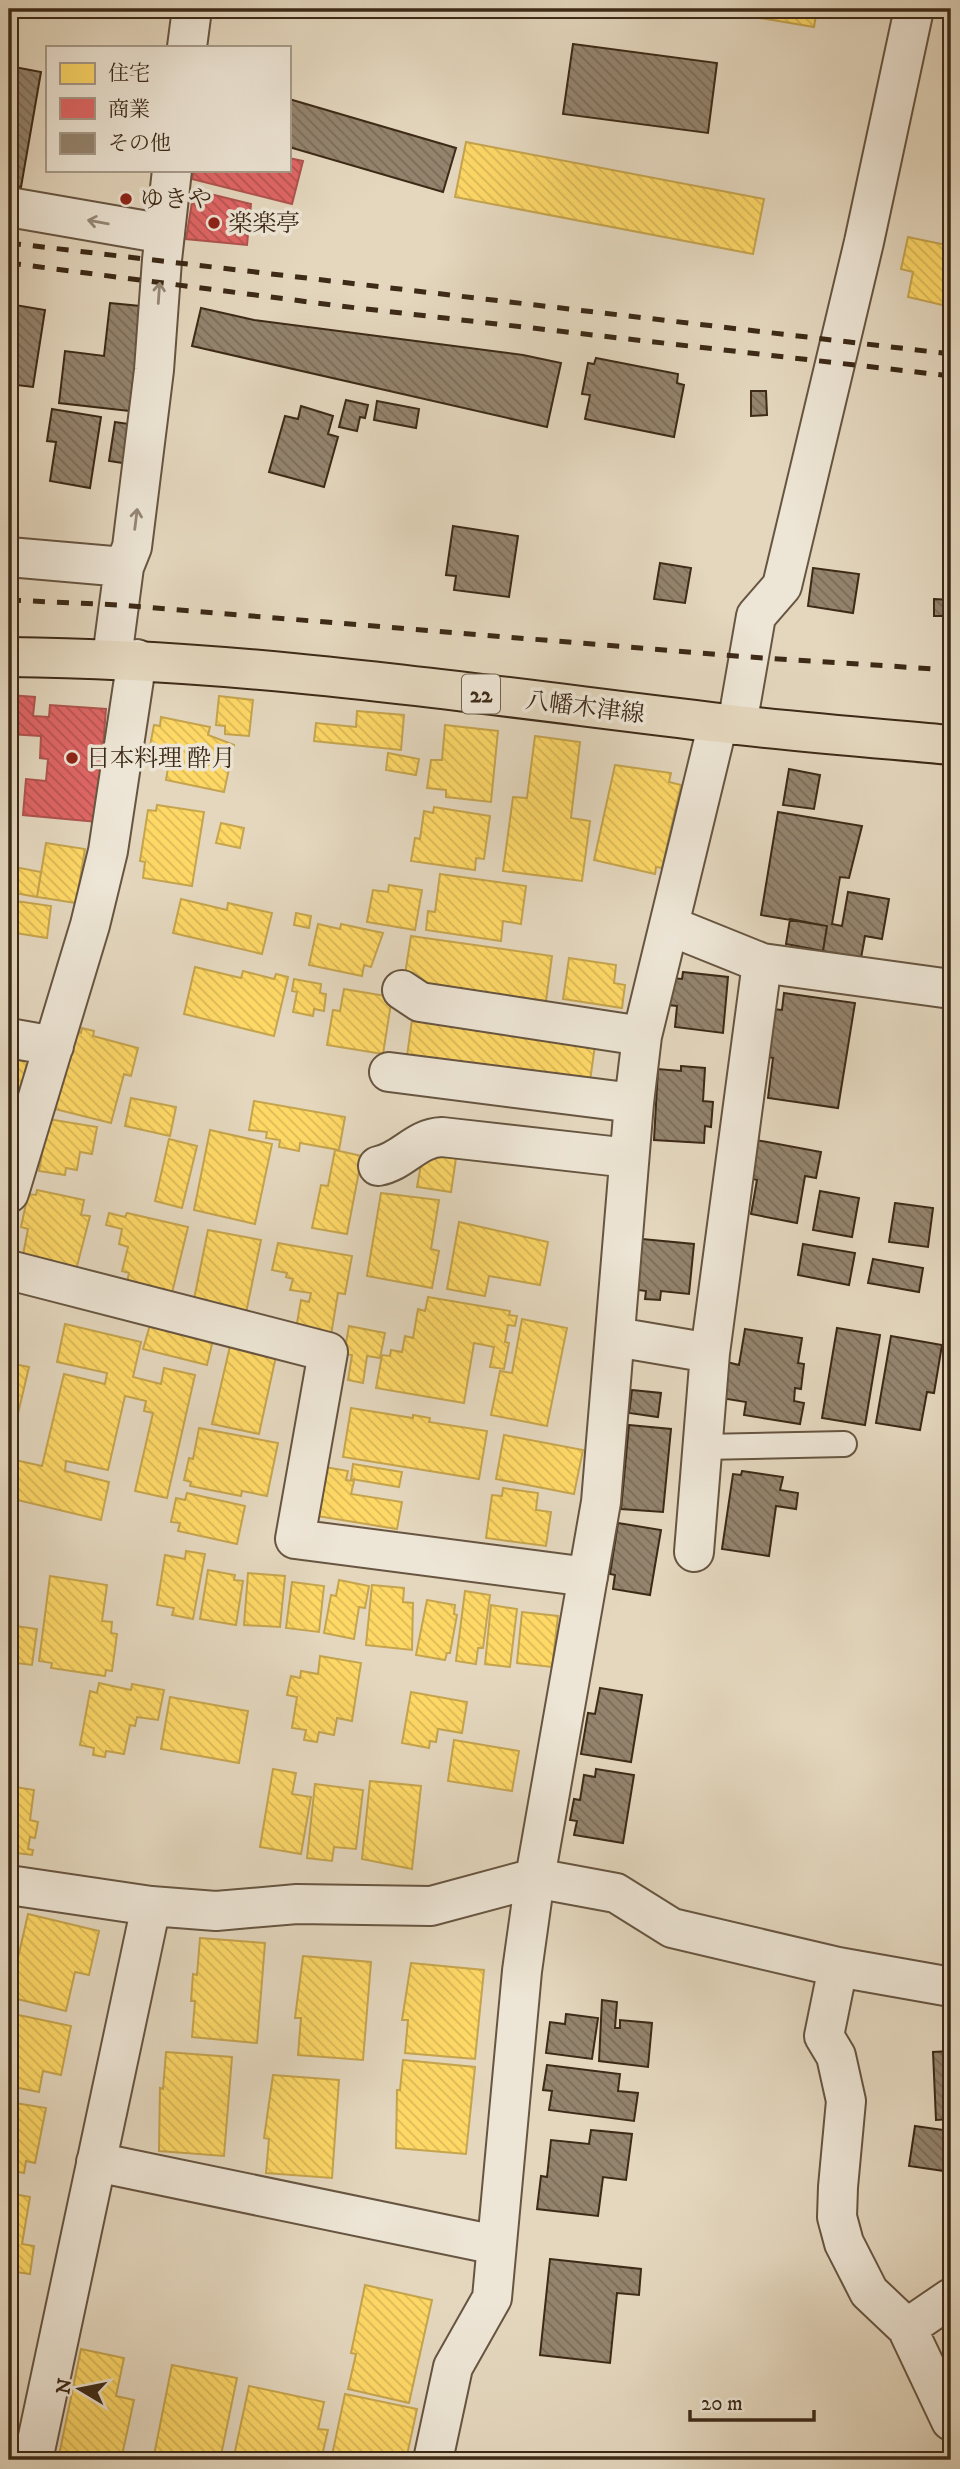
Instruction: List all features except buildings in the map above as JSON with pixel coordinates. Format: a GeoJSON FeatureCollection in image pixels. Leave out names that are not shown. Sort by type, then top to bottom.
{"type":"FeatureCollection","features":[{"type":"Feature","properties":{"kind":"main road","name":"八幡木津線"},"geometry":{"type":"LineString","coordinates":[[9,657],[125,659],[411,685],[728,724],[951,745]]}},
{"type":"Feature","properties":{"kind":"street"},"geometry":{"type":"LineString","coordinates":[[187,46],[191,9]]}},
{"type":"Feature","properties":{"kind":"street"},"geometry":{"type":"LineString","coordinates":[[433,2460],[453,2367],[492,2298],[535,1878],[601,1502],[629,1158],[642,1036],[756,616],[782,586],[864,242],[914,9]]}},
{"type":"Feature","properties":{"kind":"street"},"geometry":{"type":"LineString","coordinates":[[9,1190],[90,925],[108,851],[125,659],[124,567],[132,547],[154,370],[173,172]]}},
{"type":"Feature","properties":{"kind":"street"},"geometry":{"type":"LineString","coordinates":[[9,207],[165,234]]}},
{"type":"Feature","properties":{"kind":"street"},"geometry":{"type":"LineString","coordinates":[[9,556],[124,567]]}},
{"type":"Feature","properties":{"kind":"street"},"geometry":{"type":"LineString","coordinates":[[670,926],[762,963],[951,989]]}},
{"type":"Feature","properties":{"kind":"street"},"geometry":{"type":"LineString","coordinates":[[694,1552],[710,1353],[762,963]]}},
{"type":"Feature","properties":{"kind":"street"},"geometry":{"type":"LineString","coordinates":[[402,990],[420,1002],[642,1036]]}},
{"type":"Feature","properties":{"kind":"street"},"geometry":{"type":"LineString","coordinates":[[9,1038],[54,1046]]}},
{"type":"Feature","properties":{"kind":"street"},"geometry":{"type":"LineString","coordinates":[[389,1072],[634,1103]]}},
{"type":"Feature","properties":{"kind":"street"},"geometry":{"type":"LineString","coordinates":[[379,1166],[393,1163],[415,1144],[429,1137],[629,1158]]}},
{"type":"Feature","properties":{"kind":"street"},"geometry":{"type":"LineString","coordinates":[[9,1270],[328,1352],[295,1539],[588,1577]]}},
{"type":"Feature","properties":{"kind":"street"},"geometry":{"type":"LineString","coordinates":[[616,1337],[710,1353]]}},
{"type":"Feature","properties":{"kind":"street"},"geometry":{"type":"LineString","coordinates":[[9,1885],[151,1906],[216,1911],[297,1904],[431,1906],[535,1878],[616,1893],[672,1928],[838,1967],[951,1987]]}},
{"type":"Feature","properties":{"kind":"street"},"geometry":{"type":"LineString","coordinates":[[33,2460],[151,1906]]}},
{"type":"Feature","properties":{"kind":"street"},"geometry":{"type":"LineString","coordinates":[[838,1967],[824,2036],[836,2056],[846,2101],[837,2217],[844,2243],[869,2292],[907,2328],[951,2421]]}},
{"type":"Feature","properties":{"kind":"street"},"geometry":{"type":"LineString","coordinates":[[96,2162],[496,2245]]}},
{"type":"Feature","properties":{"kind":"street"},"geometry":{"type":"LineString","coordinates":[[907,2328],[951,2298]]}},
{"type":"Feature","properties":{"kind":"lane"},"geometry":{"type":"LineString","coordinates":[[703,1447],[844,1444]]}},
{"type":"Feature","properties":{"kind":"railway"},"geometry":{"type":"LineString","coordinates":[[9,243],[951,354]]}},
{"type":"Feature","properties":{"kind":"railway"},"geometry":{"type":"LineString","coordinates":[[9,263],[340,306],[951,376]]}},
{"type":"Feature","properties":{"kind":"railway"},"geometry":{"type":"LineString","coordinates":[[9,600],[119,605],[749,657],[951,670]]}},
{"type":"Feature","properties":{"kind":"place","name":"ゆきや"},"geometry":{"type":"Point","coordinates":[126,199]}},
{"type":"Feature","properties":{"kind":"place","name":"楽楽亭"},"geometry":{"type":"Point","coordinates":[214,223]}},
{"type":"Feature","properties":{"kind":"place","name":"日本料理 酔月"},"geometry":{"type":"Point","coordinates":[72,758]}}]}
